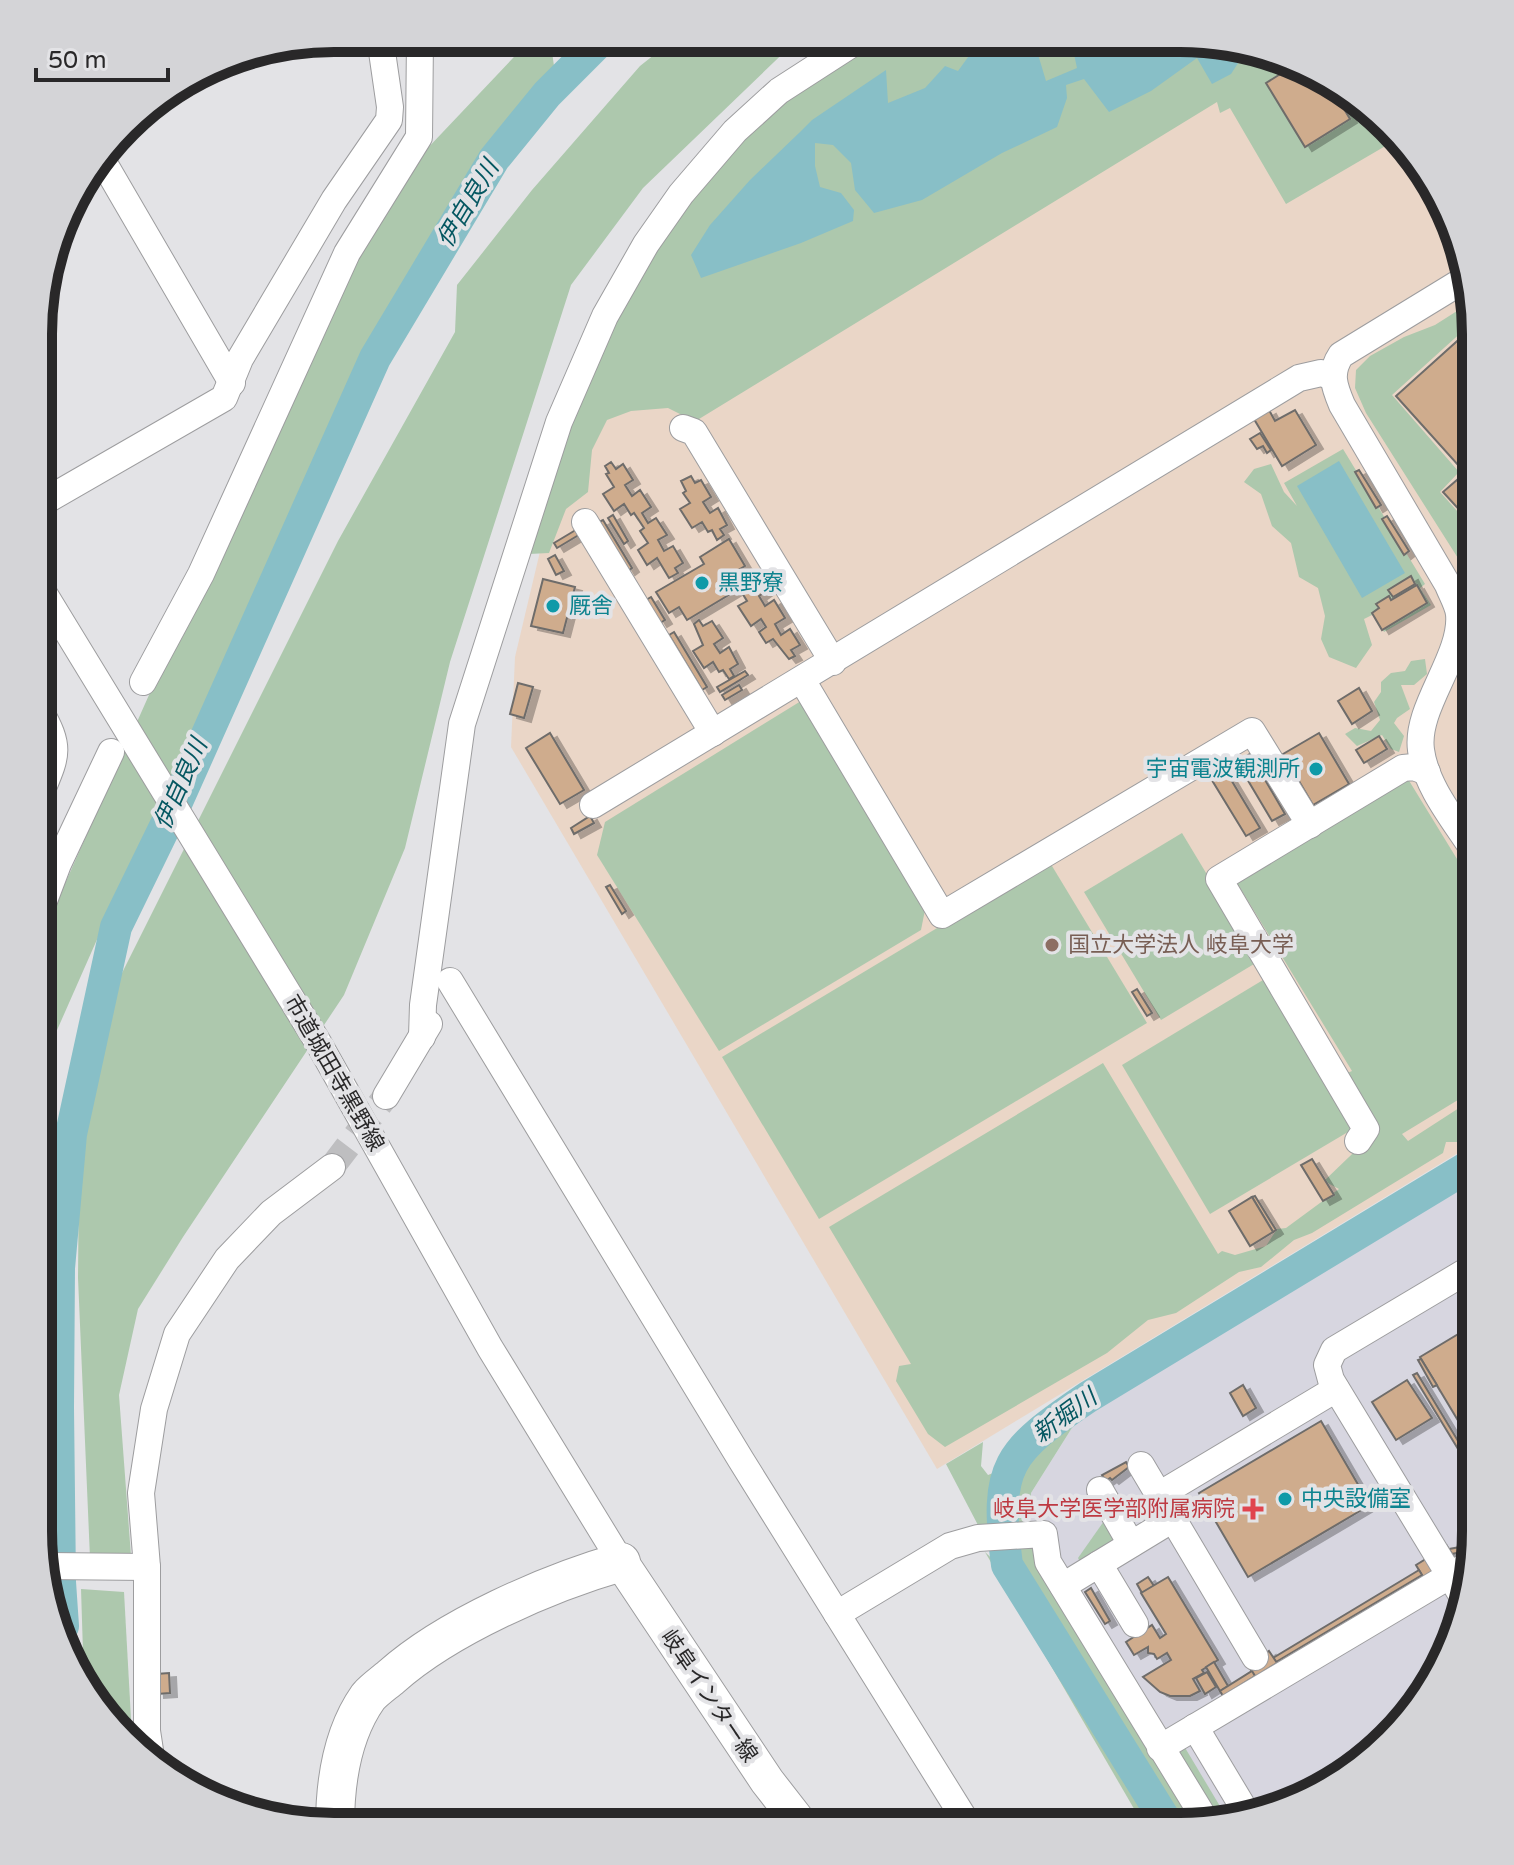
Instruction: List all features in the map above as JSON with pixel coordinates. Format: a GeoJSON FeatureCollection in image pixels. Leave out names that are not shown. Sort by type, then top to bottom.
{"type":"FeatureCollection","features":[{"type":"Feature","properties":{"kind":"highway"},"geometry":{"type":"LineString","coordinates":[[335,1813],[346,1741],[369,1696],[416,1655],[465,1627],[577,1574],[621,1562]]}},
{"type":"Feature","properties":{"kind":"highway"},"geometry":{"type":"LineString","coordinates":[[353,1813],[363,1749],[380,1715],[424,1672],[589,1588],[621,1562]]}},
{"type":"Feature","properties":{"kind":"main road","name":"岐阜インター線"},"geometry":{"type":"LineString","coordinates":[[621,1562],[758,1769],[792,1812]]}},
{"type":"Feature","properties":{"kind":"street"},"geometry":{"type":"LineString","coordinates":[[422,1037],[423,1005],[462,724],[559,422],[599,330],[646,244],[681,194],[735,131],[779,91],[839,52]]}},
{"type":"Feature","properties":{"kind":"street"},"geometry":{"type":"LineString","coordinates":[[52,497],[224,398],[240,359],[334,200],[389,120],[382,53]]}},
{"type":"Feature","properties":{"kind":"street"},"geometry":{"type":"LineString","coordinates":[[143,682],[201,574],[347,253],[419,137],[420,53]]}},
{"type":"Feature","properties":{"kind":"street"},"geometry":{"type":"LineString","coordinates":[[106,167],[232,383]]}},
{"type":"Feature","properties":{"kind":"street"},"geometry":{"type":"LineString","coordinates":[[1458,284],[1341,355],[1334,366],[1333,377],[1342,405],[1448,585],[1459,614],[1456,638],[1421,730],[1421,750],[1428,779],[1462,831]]}},
{"type":"Feature","properties":{"kind":"street"},"geometry":{"type":"LineString","coordinates":[[593,805],[1299,378],[1321,373],[1333,377]]}},
{"type":"Feature","properties":{"kind":"street"},"geometry":{"type":"LineString","coordinates":[[683,428],[694,432],[833,662]]}},
{"type":"Feature","properties":{"kind":"street"},"geometry":{"type":"LineString","coordinates":[[585,522],[713,733]]}},
{"type":"Feature","properties":{"kind":"street","name":"市道城田寺黒野線"},"geometry":{"type":"LineString","coordinates":[[52,607],[319,1044],[490,1348],[621,1562]]}},
{"type":"Feature","properties":{"kind":"street"},"geometry":{"type":"LineString","coordinates":[[802,680],[942,915],[1252,731],[1310,825]]}},
{"type":"Feature","properties":{"kind":"street"},"geometry":{"type":"LineString","coordinates":[[52,732],[55,760],[52,767]]}},
{"type":"Feature","properties":{"kind":"street"},"geometry":{"type":"LineString","coordinates":[[52,880],[111,752]]}},
{"type":"Feature","properties":{"kind":"street"},"geometry":{"type":"LineString","coordinates":[[1358,1141],[1366,1129],[1219,879],[1403,768],[1414,767],[1427,772]]}},
{"type":"Feature","properties":{"kind":"street"},"geometry":{"type":"LineString","coordinates":[[386,1096],[422,1037],[450,981],[960,1812]]}},
{"type":"Feature","properties":{"kind":"street"},"geometry":{"type":"LineString","coordinates":[[149,1744],[140,1568],[141,1493],[154,1409],[177,1334],[227,1259],[271,1213],[332,1167]]}},
{"type":"Feature","properties":{"kind":"street"},"geometry":{"type":"LineString","coordinates":[[1459,1575],[1336,1389],[1327,1365],[1334,1350],[1461,1274]]}},
{"type":"Feature","properties":{"kind":"street"},"geometry":{"type":"LineString","coordinates":[[1159,1495],[1336,1389]]}},
{"type":"Feature","properties":{"kind":"street"},"geometry":{"type":"LineString","coordinates":[[1141,1465],[1263,1671]]}},
{"type":"Feature","properties":{"kind":"street"},"geometry":{"type":"LineString","coordinates":[[1100,1490],[1131,1544]]}},
{"type":"Feature","properties":{"kind":"street"},"geometry":{"type":"LineString","coordinates":[[1063,1586],[1173,1519]]}},
{"type":"Feature","properties":{"kind":"street"},"geometry":{"type":"LineString","coordinates":[[837,1614],[950,1546],[978,1538],[1044,1534],[1048,1562],[1197,1812]]}},
{"type":"Feature","properties":{"kind":"street"},"geometry":{"type":"LineString","coordinates":[[1099,1564],[1135,1624]]}},
{"type":"Feature","properties":{"kind":"street"},"geometry":{"type":"LineString","coordinates":[[54,1566],[140,1568]]}},
{"type":"Feature","properties":{"kind":"street"},"geometry":{"type":"LineString","coordinates":[[1160,1748],[1195,1727],[1263,1671],[1458,1579]]}},
{"type":"Feature","properties":{"kind":"street"},"geometry":{"type":"LineString","coordinates":[[1195,1727],[1242,1806]]}},
{"type":"Feature","properties":{"kind":"shaded area","name":"国立大学法人 岐阜大学"},"geometry":{"type":"Polygon","coordinates":[[[1198,53],[1235,57],[1288,73],[1337,100],[1366,122],[1404,162],[1433,209],[1447,243],[1460,297],[1461,1151],[937,1469],[511,747],[515,657],[543,539],[589,395],[1198,53]]]}},
{"type":"Feature","properties":{"kind":"shaded area","name":"岐阜大学医学部附属病院"},"geometry":{"type":"Polygon","coordinates":[[[1461,1185],[1461,1549],[1457,1586],[1441,1639],[1404,1703],[1366,1743],[1321,1775],[1288,1792],[1235,1808],[1185,1812],[1036,1563],[1030,1524],[1031,1493],[1075,1423],[1461,1185]]]}},
{"type":"Feature","properties":{"kind":"green space"},"geometry":{"type":"Polygon","coordinates":[[[784,52],[643,188],[571,285],[450,662],[405,848],[344,995],[138,1309],[119,1395],[131,1556],[90,1558],[78,1278],[79,1164],[108,1001],[338,541],[455,332],[457,285],[532,190],[640,66],[657,53],[784,52]]]}},
{"type":"Feature","properties":{"kind":"green space"},"geometry":{"type":"Polygon","coordinates":[[[833,52],[1217,54],[1271,67],[1305,81],[1352,110],[1388,144],[1286,204],[1230,108],[1220,113],[1217,102],[699,419],[692,420],[668,408],[631,411],[607,420],[592,450],[588,492],[566,509],[549,553],[529,554],[579,387],[701,173],[833,52]]]}},
{"type":"Feature","properties":{"kind":"green space"},"geometry":{"type":"Polygon","coordinates":[[[518,53],[552,53],[555,73],[488,152],[427,250],[256,598],[224,676],[125,876],[52,1047],[52,913],[294,380],[387,200],[424,152],[518,53]]]}},
{"type":"Feature","properties":{"kind":"green space"},"geometry":{"type":"Polygon","coordinates":[[[1461,309],[1462,332],[1392,395],[1459,472],[1440,492],[1462,516],[1462,564],[1366,413],[1355,388],[1356,370],[1370,356],[1404,337],[1435,325],[1461,309]]]}},
{"type":"Feature","properties":{"kind":"green space"},"geometry":{"type":"Polygon","coordinates":[[[1343,449],[1425,584],[1420,588],[1431,605],[1384,632],[1374,614],[1364,619],[1372,645],[1356,668],[1329,657],[1321,639],[1325,616],[1318,588],[1299,577],[1291,543],[1272,526],[1261,494],[1244,482],[1254,469],[1271,464],[1284,492],[1297,506],[1284,483],[1343,449]]]}},
{"type":"Feature","properties":{"kind":"green space"},"geometry":{"type":"Polygon","coordinates":[[[1425,659],[1427,674],[1414,685],[1401,685],[1410,709],[1394,723],[1404,736],[1399,752],[1391,749],[1382,735],[1357,746],[1345,734],[1355,728],[1371,731],[1380,720],[1374,702],[1381,692],[1381,682],[1391,673],[1405,671],[1411,661],[1425,659]]]}},
{"type":"Feature","properties":{"kind":"green space"},"geometry":{"type":"Polygon","coordinates":[[[801,701],[926,905],[921,930],[719,1051],[597,855],[605,822],[801,701]]]}},
{"type":"Feature","properties":{"kind":"green space"},"geometry":{"type":"Polygon","coordinates":[[[1408,779],[1462,866],[1461,1098],[1402,1134],[1408,1141],[1461,1106],[1461,1140],[1446,1142],[1443,1153],[1312,1233],[1294,1240],[1261,1267],[1239,1272],[1176,1313],[1148,1320],[1107,1353],[945,1447],[928,1434],[896,1381],[899,1366],[911,1364],[829,1227],[1103,1063],[1218,1254],[1222,1251],[1235,1255],[1266,1246],[1277,1229],[1286,1228],[1339,1189],[1324,1181],[1374,1133],[1343,1075],[1352,1071],[1237,883],[1408,779]]]}},
{"type":"Feature","properties":{"kind":"green space"},"geometry":{"type":"Polygon","coordinates":[[[1182,833],[1259,961],[1161,1020],[1084,892],[1182,833]]]}},
{"type":"Feature","properties":{"kind":"green space"},"geometry":{"type":"Polygon","coordinates":[[[1049,861],[1147,1023],[819,1219],[722,1057],[1049,861]]]}},
{"type":"Feature","properties":{"kind":"green space"},"geometry":{"type":"Polygon","coordinates":[[[1268,977],[1358,1126],[1210,1214],[1122,1065],[1268,977]]]}},
{"type":"Feature","properties":{"kind":"green space"},"geometry":{"type":"Polygon","coordinates":[[[1062,1415],[1075,1423],[1031,1493],[1030,1524],[979,1527],[946,1464],[983,1442],[981,1466],[988,1475],[1027,1460],[1062,1415]]]}},
{"type":"Feature","properties":{"kind":"green space"},"geometry":{"type":"Polygon","coordinates":[[[1104,1521],[1116,1537],[1113,1546],[1082,1566],[1078,1558],[1104,1521]]]}},
{"type":"Feature","properties":{"kind":"green space"},"geometry":{"type":"Polygon","coordinates":[[[1013,1549],[1035,1549],[1036,1563],[1185,1812],[1168,1812],[1013,1563],[1013,1549]]]}},
{"type":"Feature","properties":{"kind":"green space"},"geometry":{"type":"Polygon","coordinates":[[[985,1552],[1005,1571],[1152,1812],[1136,1812],[985,1552]]]}},
{"type":"Feature","properties":{"kind":"green space"},"geometry":{"type":"Polygon","coordinates":[[[81,1589],[124,1592],[131,1726],[110,1703],[83,1660],[81,1589]]]}},
{"type":"Feature","properties":{"kind":"green space"},"geometry":{"type":"Polygon","coordinates":[[[1184,1746],[1222,1810],[1211,1811],[1178,1756],[1184,1746]]]}},
{"type":"Feature","properties":{"kind":"water"},"geometry":{"type":"Polygon","coordinates":[[[1037,52],[1046,81],[1077,68],[1074,52],[1180,52],[1241,59],[1231,74],[1212,84],[1197,58],[1151,91],[1109,112],[1084,79],[1066,85],[1067,98],[1057,127],[1002,153],[922,200],[874,213],[855,190],[851,163],[833,145],[815,143],[815,166],[820,187],[841,193],[854,210],[853,221],[701,278],[691,255],[710,225],[750,180],[812,120],[886,70],[888,103],[925,88],[945,66],[958,71],[971,53],[1037,52]]]}},
{"type":"Feature","properties":{"kind":"water"},"geometry":{"type":"Polygon","coordinates":[[[1339,461],[1405,573],[1362,598],[1297,486],[1339,461]]]}},
{"type":"Feature","properties":{"kind":"building"},"geometry":{"type":"Polygon","coordinates":[[[1284,72],[1288,73],[1340,102],[1350,119],[1305,147],[1266,83],[1284,72]]]}},
{"type":"Feature","properties":{"kind":"building"},"geometry":{"type":"Polygon","coordinates":[[[1462,337],[1462,469],[1396,396],[1462,337]]]}},
{"type":"Feature","properties":{"kind":"building"},"geometry":{"type":"Polygon","coordinates":[[[1269,410],[1275,421],[1295,410],[1316,445],[1282,466],[1254,419],[1269,410]]]}},
{"type":"Feature","properties":{"kind":"building"},"geometry":{"type":"Polygon","coordinates":[[[1260,433],[1271,450],[1267,453],[1263,446],[1257,449],[1250,439],[1260,433]]]}},
{"type":"Feature","properties":{"kind":"building"},"geometry":{"type":"Polygon","coordinates":[[[611,462],[616,469],[623,464],[633,480],[625,485],[632,496],[640,490],[651,507],[642,513],[648,523],[656,518],[667,535],[658,540],[664,551],[673,546],[683,563],[675,568],[678,573],[669,578],[657,558],[647,565],[638,550],[648,543],[640,531],[644,528],[634,513],[631,515],[624,504],[614,511],[603,494],[614,487],[605,466],[611,462]]]}},
{"type":"Feature","properties":{"kind":"building"},"geometry":{"type":"Polygon","coordinates":[[[1359,470],[1381,505],[1376,508],[1355,472],[1359,470]]]}},
{"type":"Feature","properties":{"kind":"building"},"geometry":{"type":"Polygon","coordinates":[[[691,476],[695,483],[701,480],[711,497],[703,502],[710,513],[718,508],[727,525],[720,529],[724,535],[717,540],[712,530],[708,532],[702,522],[692,528],[680,509],[690,503],[683,493],[686,491],[681,481],[691,476]]]}},
{"type":"Feature","properties":{"kind":"building"},"geometry":{"type":"Polygon","coordinates":[[[1462,476],[1462,513],[1443,492],[1462,476]]]}},
{"type":"Feature","properties":{"kind":"building"},"geometry":{"type":"Polygon","coordinates":[[[613,515],[628,541],[624,544],[608,518],[613,515]]]}},
{"type":"Feature","properties":{"kind":"building"},"geometry":{"type":"Polygon","coordinates":[[[1387,516],[1409,551],[1404,555],[1382,519],[1387,516]]]}},
{"type":"Feature","properties":{"kind":"building"},"geometry":{"type":"Polygon","coordinates":[[[603,520],[632,568],[628,571],[599,522],[603,520]]]}},
{"type":"Feature","properties":{"kind":"building"},"geometry":{"type":"Polygon","coordinates":[[[579,528],[582,533],[557,548],[554,543],[579,528]]]}},
{"type":"Feature","properties":{"kind":"building","name":"黒野寮"},"geometry":{"type":"Polygon","coordinates":[[[729,539],[745,566],[728,576],[737,590],[687,620],[679,607],[669,613],[656,592],[704,564],[700,557],[729,539]]]}},
{"type":"Feature","properties":{"kind":"building"},"geometry":{"type":"Polygon","coordinates":[[[555,555],[564,571],[556,575],[548,559],[555,555]]]}},
{"type":"Feature","properties":{"kind":"building"},"geometry":{"type":"Polygon","coordinates":[[[745,573],[749,580],[756,575],[766,591],[759,596],[765,606],[774,600],[785,618],[775,624],[781,635],[790,629],[800,645],[791,650],[795,656],[789,659],[773,639],[766,643],[759,632],[766,627],[761,619],[751,626],[738,606],[747,601],[739,588],[742,586],[738,578],[745,573]]]}},
{"type":"Feature","properties":{"kind":"building"},"geometry":{"type":"Polygon","coordinates":[[[1411,576],[1415,584],[1393,597],[1388,590],[1411,576]]]}},
{"type":"Feature","properties":{"kind":"building","name":"厩舎"},"geometry":{"type":"Polygon","coordinates":[[[543,579],[575,587],[563,633],[531,626],[543,579]]]}},
{"type":"Feature","properties":{"kind":"building"},"geometry":{"type":"Polygon","coordinates":[[[1417,585],[1427,603],[1382,630],[1372,613],[1379,608],[1376,604],[1389,596],[1391,600],[1417,585]]]}},
{"type":"Feature","properties":{"kind":"building"},"geometry":{"type":"Polygon","coordinates":[[[651,597],[665,620],[660,623],[646,600],[651,597]]]}},
{"type":"Feature","properties":{"kind":"building"},"geometry":{"type":"Polygon","coordinates":[[[699,620],[703,626],[712,621],[723,638],[714,644],[720,653],[729,647],[738,664],[730,669],[734,676],[729,679],[723,670],[719,672],[713,662],[704,668],[693,651],[703,645],[694,624],[699,620]]]}},
{"type":"Feature","properties":{"kind":"building"},"geometry":{"type":"Polygon","coordinates":[[[674,632],[707,687],[702,690],[669,635],[674,632]]]}},
{"type":"Feature","properties":{"kind":"building"},"geometry":{"type":"Polygon","coordinates":[[[745,671],[748,675],[720,692],[717,687],[745,671]]]}},
{"type":"Feature","properties":{"kind":"building"},"geometry":{"type":"Polygon","coordinates":[[[518,683],[533,687],[524,718],[510,714],[518,683]]]}},
{"type":"Feature","properties":{"kind":"building"},"geometry":{"type":"Polygon","coordinates":[[[739,685],[742,690],[725,700],[722,695],[739,685]]]}},
{"type":"Feature","properties":{"kind":"building"},"geometry":{"type":"Polygon","coordinates":[[[1359,688],[1372,711],[1352,724],[1338,701],[1359,688]]]}},
{"type":"Feature","properties":{"kind":"building"},"geometry":{"type":"Polygon","coordinates":[[[550,733],[584,790],[560,804],[526,748],[550,733]]]}},
{"type":"Feature","properties":{"kind":"building","name":"宇宙電波観測所"},"geometry":{"type":"Polygon","coordinates":[[[1319,733],[1349,784],[1313,805],[1283,754],[1319,733]]]}},
{"type":"Feature","properties":{"kind":"building"},"geometry":{"type":"Polygon","coordinates":[[[1379,736],[1387,749],[1364,763],[1356,750],[1379,736]]]}},
{"type":"Feature","properties":{"kind":"building"},"geometry":{"type":"Polygon","coordinates":[[[1250,754],[1285,814],[1272,821],[1237,762],[1250,754]]]}},
{"type":"Feature","properties":{"kind":"building"},"geometry":{"type":"Polygon","coordinates":[[[1224,768],[1260,828],[1246,836],[1210,777],[1224,768]]]}},
{"type":"Feature","properties":{"kind":"building"},"geometry":{"type":"Polygon","coordinates":[[[590,816],[594,823],[574,834],[571,828],[590,816]]]}},
{"type":"Feature","properties":{"kind":"building"},"geometry":{"type":"Polygon","coordinates":[[[610,885],[626,911],[622,914],[606,887],[610,885]]]}},
{"type":"Feature","properties":{"kind":"building"},"geometry":{"type":"Polygon","coordinates":[[[1137,989],[1152,1013],[1147,1016],[1132,992],[1137,989]]]}},
{"type":"Feature","properties":{"kind":"building"},"geometry":{"type":"Polygon","coordinates":[[[1312,1159],[1334,1195],[1323,1201],[1301,1165],[1312,1159]]]}},
{"type":"Feature","properties":{"kind":"building"},"geometry":{"type":"Polygon","coordinates":[[[1255,1196],[1276,1230],[1273,1232],[1252,1197],[1255,1196]]]}},
{"type":"Feature","properties":{"kind":"building"},"geometry":{"type":"Polygon","coordinates":[[[1252,1197],[1273,1232],[1250,1246],[1229,1211],[1252,1197]]]}},
{"type":"Feature","properties":{"kind":"building"},"geometry":{"type":"Polygon","coordinates":[[[1461,1332],[1461,1426],[1420,1357],[1461,1332]]]}},
{"type":"Feature","properties":{"kind":"building"},"geometry":{"type":"Polygon","coordinates":[[[1421,1359],[1437,1385],[1433,1387],[1418,1360],[1421,1359]]]}},
{"type":"Feature","properties":{"kind":"building"},"geometry":{"type":"Polygon","coordinates":[[[1417,1373],[1461,1446],[1461,1454],[1413,1375],[1417,1373]]]}},
{"type":"Feature","properties":{"kind":"building"},"geometry":{"type":"Polygon","coordinates":[[[1407,1380],[1432,1418],[1396,1440],[1372,1402],[1407,1380]]]}},
{"type":"Feature","properties":{"kind":"building"},"geometry":{"type":"Polygon","coordinates":[[[1243,1385],[1256,1408],[1243,1416],[1230,1393],[1243,1385]]]}},
{"type":"Feature","properties":{"kind":"building","name":"中央設備室"},"geometry":{"type":"Polygon","coordinates":[[[1321,1421],[1370,1505],[1248,1577],[1199,1493],[1321,1421]]]}},
{"type":"Feature","properties":{"kind":"building"},"geometry":{"type":"Polygon","coordinates":[[[1126,1462],[1129,1467],[1106,1481],[1102,1475],[1126,1462]]]}},
{"type":"Feature","properties":{"kind":"building"},"geometry":{"type":"Polygon","coordinates":[[[1447,1546],[1454,1558],[1423,1577],[1416,1565],[1447,1546]]]}},
{"type":"Feature","properties":{"kind":"building"},"geometry":{"type":"Polygon","coordinates":[[[1460,1547],[1461,1552],[1452,1554],[1449,1549],[1460,1547]]]}},
{"type":"Feature","properties":{"kind":"building"},"geometry":{"type":"Polygon","coordinates":[[[1419,1570],[1422,1575],[1276,1662],[1273,1658],[1419,1570]]]}},
{"type":"Feature","properties":{"kind":"building"},"geometry":{"type":"Polygon","coordinates":[[[1148,1577],[1154,1586],[1142,1593],[1137,1584],[1148,1577]]]}},
{"type":"Feature","properties":{"kind":"building"},"geometry":{"type":"Polygon","coordinates":[[[1168,1577],[1218,1660],[1193,1679],[1200,1691],[1190,1696],[1170,1696],[1160,1692],[1143,1677],[1171,1660],[1167,1653],[1157,1659],[1154,1654],[1148,1653],[1148,1647],[1134,1655],[1126,1642],[1152,1625],[1160,1638],[1166,1634],[1141,1593],[1168,1577]]]}},
{"type":"Feature","properties":{"kind":"building"},"geometry":{"type":"Polygon","coordinates":[[[1091,1588],[1110,1621],[1105,1624],[1085,1592],[1091,1588]]]}},
{"type":"Feature","properties":{"kind":"building"},"geometry":{"type":"Polygon","coordinates":[[[1269,1651],[1277,1663],[1255,1677],[1248,1665],[1269,1651]]]}},
{"type":"Feature","properties":{"kind":"building"},"geometry":{"type":"Polygon","coordinates":[[[1214,1662],[1228,1686],[1220,1691],[1206,1667],[1214,1662]]]}},
{"type":"Feature","properties":{"kind":"building"},"geometry":{"type":"Polygon","coordinates":[[[1252,1671],[1255,1676],[1223,1696],[1220,1691],[1252,1671]]]}},
{"type":"Feature","properties":{"kind":"building"},"geometry":{"type":"Polygon","coordinates":[[[1207,1672],[1216,1687],[1205,1694],[1196,1678],[1207,1672]]]}},
{"type":"Feature","properties":{"kind":"building"},"geometry":{"type":"Polygon","coordinates":[[[169,1673],[170,1693],[157,1694],[156,1674],[169,1673]]]}},
{"type":"Feature","properties":{"kind":"waterway","name":"伊自良川"},"geometry":{"type":"LineString","coordinates":[[61,1602],[59,1268],[71,1134],[116,927],[176,804],[375,358],[494,159],[547,94],[588,53]]}},
{"type":"Feature","properties":{"kind":"waterway","name":"新堀川"},"geometry":{"type":"LineString","coordinates":[[1160,1812],[1007,1565],[1003,1504],[1012,1464],[1039,1432],[1088,1397],[1461,1171]]}},
{"type":"Feature","properties":{"kind":"tunnel"},"geometry":{"type":"LineString","coordinates":[[332,1167],[386,1096]]}},
{"type":"Feature","properties":{"kind":"place","name":"黒野寮"},"geometry":{"type":"Point","coordinates":[702,583]}},
{"type":"Feature","properties":{"kind":"place","name":"厩舎"},"geometry":{"type":"Point","coordinates":[553,606]}},
{"type":"Feature","properties":{"kind":"place","name":"宇宙電波観測所"},"geometry":{"type":"Point","coordinates":[1316,769]}},
{"type":"Feature","properties":{"kind":"place","name":"国立大学法人 岐阜大学"},"geometry":{"type":"Point","coordinates":[1052,945]}},
{"type":"Feature","properties":{"kind":"place","name":"中央設備室"},"geometry":{"type":"Point","coordinates":[1285,1499]}},
{"type":"Feature","properties":{"kind":"place","name":"岐阜大学医学部附属病院"},"geometry":{"type":"Point","coordinates":[1253,1509]}}]}
